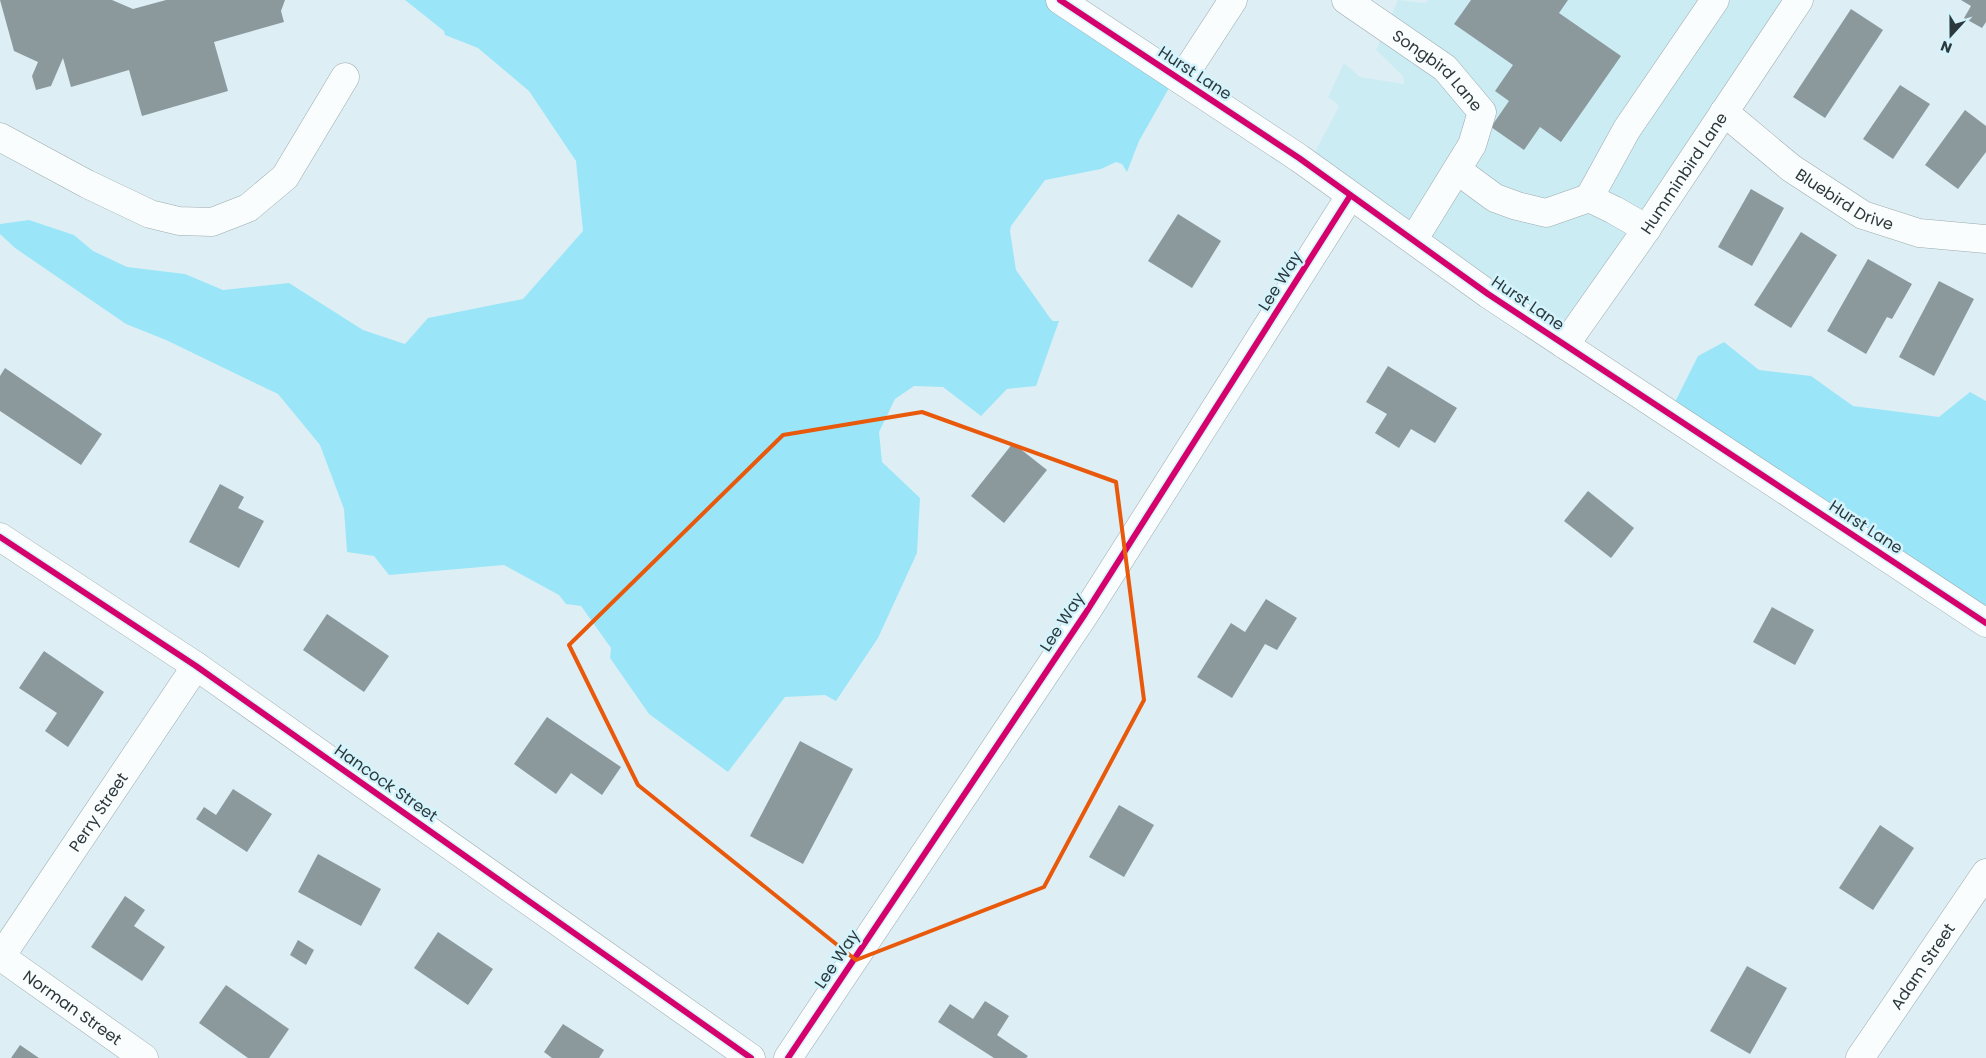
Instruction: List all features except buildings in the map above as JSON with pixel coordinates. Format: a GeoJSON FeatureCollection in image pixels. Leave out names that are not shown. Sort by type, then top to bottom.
{"type":"FeatureCollection","features":[{"type":"Feature","properties":{"kind":"street","name":"Hurst Lane"},"geometry":{"type":"LineString","coordinates":[[1060,0],[1299,158],[1488,294],[1986,623]]}},
{"type":"Feature","properties":{"kind":"street"},"geometry":{"type":"LineString","coordinates":[[1181,80],[1233,0]]}},
{"type":"Feature","properties":{"kind":"street","name":"Songbird Lane"},"geometry":{"type":"LineString","coordinates":[[1346,0],[1444,68],[1482,112],[1472,145],[1414,239]]}},
{"type":"Feature","properties":{"kind":"street"},"geometry":{"type":"LineString","coordinates":[[1457,170],[1495,198],[1526,208],[1546,212],[1589,198],[1627,128],[1715,0]]}},
{"type":"Feature","properties":{"kind":"street","name":"Humminbird Lane"},"geometry":{"type":"LineString","coordinates":[[1565,344],[1647,229],[1724,112],[1791,3]]}},
{"type":"Feature","properties":{"kind":"street"},"geometry":{"type":"LineString","coordinates":[[0,137],[87,184],[150,214],[179,221],[212,222],[248,208],[285,177],[345,77]]}},
{"type":"Feature","properties":{"kind":"street","name":"Bluebird Drive"},"geometry":{"type":"LineString","coordinates":[[1724,112],[1791,168],[1863,215],[1918,233],[1986,239]]}},
{"type":"Feature","properties":{"kind":"street","name":"Lee Way"},"geometry":{"type":"LineString","coordinates":[[788,1058],[1085,614],[1350,196]]}},
{"type":"Feature","properties":{"kind":"street"},"geometry":{"type":"LineString","coordinates":[[1589,198],[1647,229]]}},
{"type":"Feature","properties":{"kind":"street","name":"Hancock Street"},"geometry":{"type":"LineString","coordinates":[[0,537],[196,666],[751,1058]]}},
{"type":"Feature","properties":{"kind":"street","name":"Perry Street"},"geometry":{"type":"LineString","coordinates":[[0,957],[196,666]]}},
{"type":"Feature","properties":{"kind":"street","name":"Adam Street"},"geometry":{"type":"LineString","coordinates":[[1860,1058],[1986,873]]}},
{"type":"Feature","properties":{"kind":"street","name":"Norman Street"},"geometry":{"type":"LineString","coordinates":[[0,957],[144,1058]]}},
{"type":"Feature","properties":{"kind":"highlighted area"},"geometry":{"type":"Polygon","coordinates":[[[922,412],[1116,482],[1144,700],[1044,887],[856,960],[638,785],[569,645],[783,435],[922,412]]]}},
{"type":"Feature","properties":{"kind":"shaded area"},"geometry":{"type":"Polygon","coordinates":[[[405,0],[1053,0],[1173,81],[1139,141],[1127,172],[1122,164],[1116,162],[1101,169],[1045,180],[1011,226],[1010,231],[1016,270],[1050,318],[1053,321],[1059,321],[1036,386],[1007,389],[981,416],[943,387],[914,386],[895,399],[879,432],[882,462],[920,498],[917,553],[878,638],[836,701],[825,695],[785,697],[728,772],[649,714],[610,658],[611,648],[581,606],[566,604],[559,595],[504,565],[389,575],[374,556],[347,552],[344,509],[320,445],[278,394],[166,340],[126,324],[15,248],[0,234],[0,224],[29,220],[74,235],[93,251],[127,267],[185,274],[223,290],[289,283],[363,330],[405,344],[428,318],[523,299],[583,231],[576,161],[529,91],[478,48],[445,35],[444,31],[405,0]]]}},
{"type":"Feature","properties":{"kind":"shaded area"},"geometry":{"type":"Polygon","coordinates":[[[1398,0],[1425,3],[1429,0],[1809,0],[1568,348],[1308,166],[1339,106],[1328,97],[1344,63],[1360,77],[1404,84],[1403,76],[1376,50],[1398,0]]]}},
{"type":"Feature","properties":{"kind":"shaded area"},"geometry":{"type":"Polygon","coordinates":[[[1724,342],[1759,370],[1811,376],[1853,406],[1939,417],[1970,392],[1986,401],[1986,629],[1669,414],[1698,356],[1724,342]]]}},
{"type":"Feature","properties":{"kind":"cycle path"},"geometry":{"type":"LineString","coordinates":[[1060,0],[1299,158],[1488,294],[1986,623]]}},
{"type":"Feature","properties":{"kind":"cycle path"},"geometry":{"type":"LineString","coordinates":[[788,1058],[1085,614],[1350,196]]}},
{"type":"Feature","properties":{"kind":"cycle path"},"geometry":{"type":"LineString","coordinates":[[0,537],[196,666],[751,1058]]}}]}
